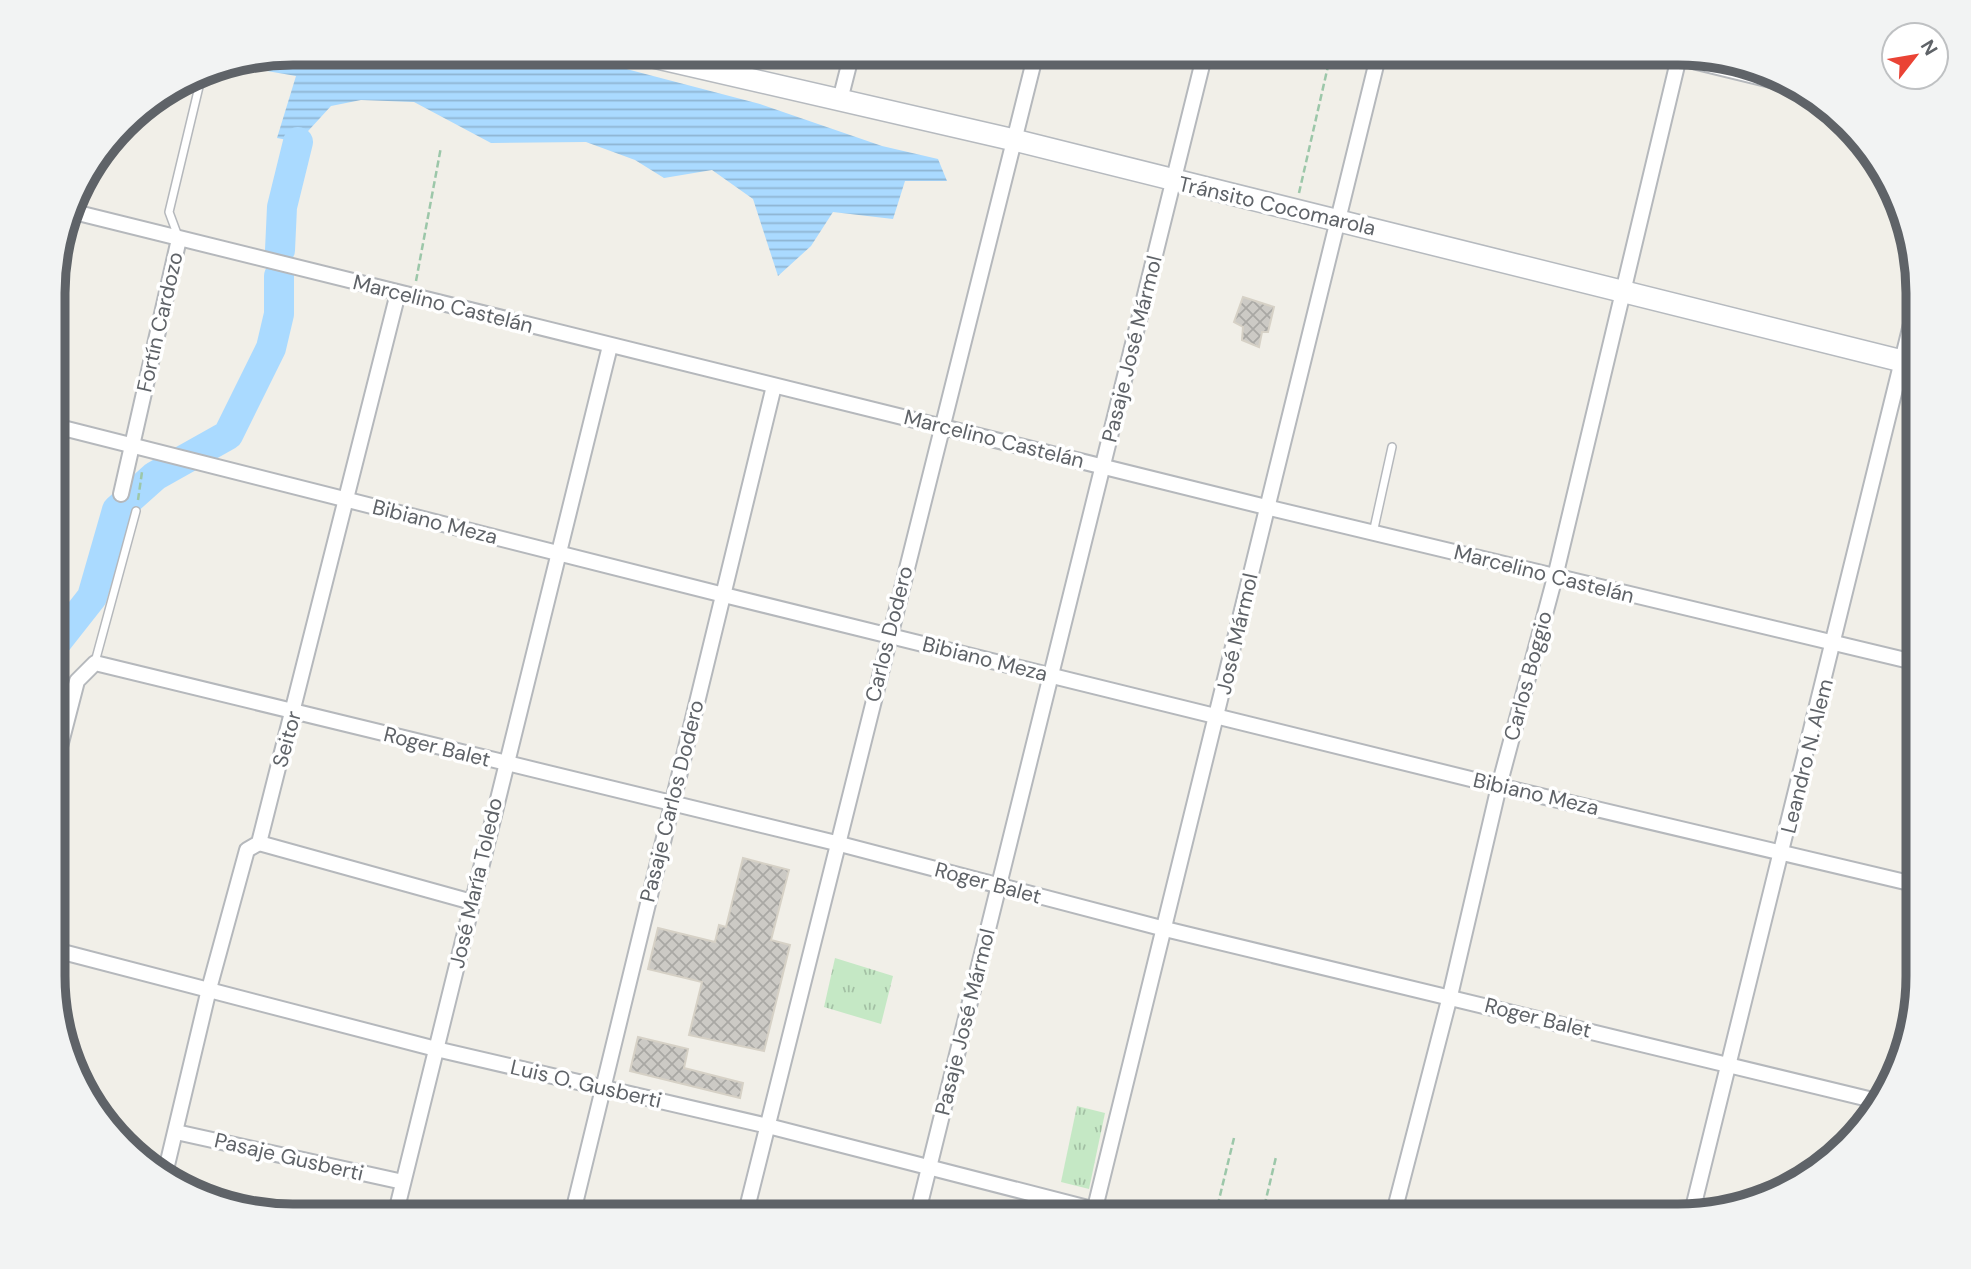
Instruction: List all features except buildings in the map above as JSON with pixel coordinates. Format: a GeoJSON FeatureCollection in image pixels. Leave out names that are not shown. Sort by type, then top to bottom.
{"type":"FeatureCollection","features":[{"type":"Feature","properties":{"kind":"street","name":"Tránsito Cocomarola"},"geometry":{"type":"LineString","coordinates":[[710,65],[840,100],[1014,139],[1173,181],[1906,362]]}},
{"type":"Feature","properties":{"kind":"street"},"geometry":{"type":"LineString","coordinates":[[840,100],[849,65]]}},
{"type":"Feature","properties":{"kind":"street","name":"Carlos Dodero"},"geometry":{"type":"LineString","coordinates":[[748,1204],[836,843],[1033,65]]}},
{"type":"Feature","properties":{"kind":"street","name":"Pasaje José Mármol"},"geometry":{"type":"LineString","coordinates":[[920,1204],[1202,65]]}},
{"type":"Feature","properties":{"kind":"street","name":"José Mármol"},"geometry":{"type":"LineString","coordinates":[[1096,1204],[1376,65]]}},
{"type":"Feature","properties":{"kind":"street","name":"Carlos Boggio"},"geometry":{"type":"LineString","coordinates":[[1396,1204],[1450,996],[1499,786],[1555,577],[1678,65]]}},
{"type":"Feature","properties":{"kind":"street","name":"Marcelino Castelán"},"geometry":{"type":"LineString","coordinates":[[79,213],[1266,508],[1906,660]]}},
{"type":"Feature","properties":{"kind":"street","name":"Fortín Cardozo"},"geometry":{"type":"LineString","coordinates":[[121,494],[179,239]]}},
{"type":"Feature","properties":{"kind":"street","name":"Seitor"},"geometry":{"type":"LineString","coordinates":[[167,1167],[209,989],[247,850],[259,843],[295,710],[398,293]]}},
{"type":"Feature","properties":{"kind":"street","name":"José María Toledo"},"geometry":{"type":"LineString","coordinates":[[398,1204],[610,346]]}},
{"type":"Feature","properties":{"kind":"street","name":"Leandro N. Alem"},"geometry":{"type":"LineString","coordinates":[[1695,1204],[1835,642],[1906,378]]}},
{"type":"Feature","properties":{"kind":"street","name":"Pasaje Carlos Dodero"},"geometry":{"type":"LineString","coordinates":[[575,1204],[774,386]]}},
{"type":"Feature","properties":{"kind":"street","name":"Bibiano Meza"},"geometry":{"type":"LineString","coordinates":[[65,429],[1499,786],[1906,882]]}},
{"type":"Feature","properties":{"kind":"street"},"geometry":{"type":"LineString","coordinates":[[65,725],[77,681],[95,663]]}},
{"type":"Feature","properties":{"kind":"street","name":"Roger Balet"},"geometry":{"type":"LineString","coordinates":[[95,663],[836,843],[1165,929],[1870,1099]]}},
{"type":"Feature","properties":{"kind":"street"},"geometry":{"type":"LineString","coordinates":[[259,843],[472,902]]}},
{"type":"Feature","properties":{"kind":"street","name":"Luis O. Gusberti"},"geometry":{"type":"LineString","coordinates":[[65,953],[436,1049],[768,1126],[1060,1204]]}},
{"type":"Feature","properties":{"kind":"street","name":"Pasaje Gusberti"},"geometry":{"type":"LineString","coordinates":[[176,1132],[403,1182]]}},
{"type":"Feature","properties":{"kind":"lane","name":"Fortín Cardozo"},"geometry":{"type":"LineString","coordinates":[[179,239],[169,212],[199,85]]}},
{"type":"Feature","properties":{"kind":"lane"},"geometry":{"type":"LineString","coordinates":[[1373,533],[1392,447]]}},
{"type":"Feature","properties":{"kind":"lane"},"geometry":{"type":"LineString","coordinates":[[95,663],[136,511]]}},
{"type":"Feature","properties":{"kind":"path"},"geometry":{"type":"LineString","coordinates":[[1296,210],[1328,65]]}},
{"type":"Feature","properties":{"kind":"path"},"geometry":{"type":"LineString","coordinates":[[414,295],[441,147]]}},
{"type":"Feature","properties":{"kind":"path"},"geometry":{"type":"LineString","coordinates":[[138,500],[143,475]]}},
{"type":"Feature","properties":{"kind":"path"},"geometry":{"type":"LineString","coordinates":[[1218,1204],[1234,1138]]}},
{"type":"Feature","properties":{"kind":"path"},"geometry":{"type":"LineString","coordinates":[[1265,1204],[1276,1157]]}},
{"type":"Feature","properties":{"kind":"green space"},"geometry":{"type":"Polygon","coordinates":[[[835,958],[893,976],[881,1024],[824,1007],[835,958]]]}},
{"type":"Feature","properties":{"kind":"green space"},"geometry":{"type":"Polygon","coordinates":[[[1077,1106],[1105,1113],[1089,1189],[1061,1182],[1077,1106]]]}},
{"type":"Feature","properties":{"kind":"water"},"geometry":{"type":"Polygon","coordinates":[[[293,65],[611,65],[760,104],[882,146],[938,159],[947,181],[905,181],[893,219],[833,212],[811,246],[778,276],[753,199],[712,170],[664,178],[635,160],[586,142],[491,143],[414,102],[361,100],[331,106],[298,142],[277,138],[296,76],[252,68],[293,65]]]}},
{"type":"Feature","properties":{"kind":"waterway"},"geometry":{"type":"LineString","coordinates":[[280,250],[282,207],[298,142]]}},
{"type":"Feature","properties":{"kind":"waterway"},"geometry":{"type":"LineString","coordinates":[[65,631],[92,597],[117,510],[155,476],[228,435],[271,348],[279,314],[279,276]]}}]}
